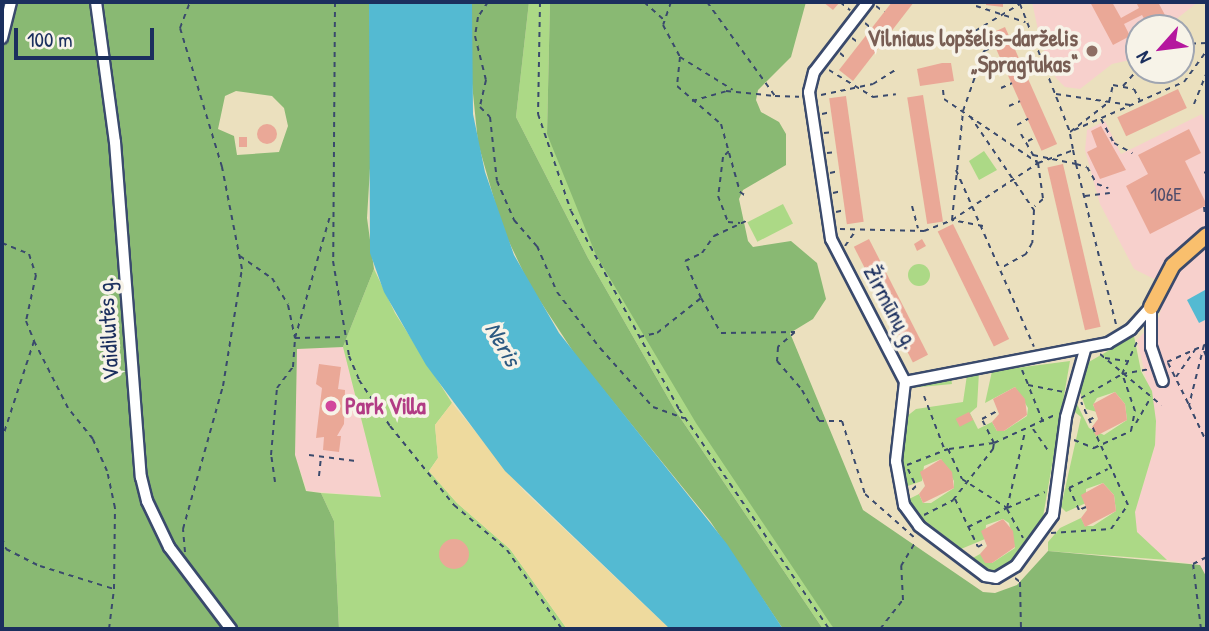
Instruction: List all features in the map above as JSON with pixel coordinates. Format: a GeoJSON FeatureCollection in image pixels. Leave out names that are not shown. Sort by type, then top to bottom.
{"type":"FeatureCollection","features":[{"type":"Feature","properties":{"kind":"main road","name":"Žirmūnų g."},"geometry":{"type":"LineString","coordinates":[[1151,307],[1172,265],[1207,235]]}},
{"type":"Feature","properties":{"kind":"street"},"geometry":{"type":"LineString","coordinates":[[2,38],[11,2]]}},
{"type":"Feature","properties":{"kind":"street","name":"Vaidilutės g."},"geometry":{"type":"LineString","coordinates":[[96,2],[115,142],[139,464],[154,519],[186,574],[231,629]]}},
{"type":"Feature","properties":{"kind":"street"},"geometry":{"type":"LineString","coordinates":[[810,95],[824,59],[868,2]]}},
{"type":"Feature","properties":{"kind":"street","name":"Žirmūnų g."},"geometry":{"type":"LineString","coordinates":[[810,95],[829,227],[839,256],[905,382],[1089,349],[1119,338],[1151,307]]}},
{"type":"Feature","properties":{"kind":"street"},"geometry":{"type":"LineString","coordinates":[[1151,307],[1150,339],[1162,365],[1163,381]]}},
{"type":"Feature","properties":{"kind":"street"},"geometry":{"type":"LineString","coordinates":[[905,382],[897,453],[899,491],[916,523],[985,576],[1009,572],[1029,550],[1053,515],[1063,487],[1060,468],[1067,412],[1089,349]]}},
{"type":"Feature","properties":{"kind":"path"},"geometry":{"type":"LineString","coordinates":[[186,574],[183,529],[223,386],[242,270],[222,167],[180,28],[190,2]]}},
{"type":"Feature","properties":{"kind":"path"},"geometry":{"type":"LineString","coordinates":[[335,2],[331,211],[333,261],[346,337],[359,380],[390,426],[454,505],[508,550],[562,629]]}},
{"type":"Feature","properties":{"kind":"path"},"geometry":{"type":"LineString","coordinates":[[488,2],[478,17],[475,36],[486,80],[480,107],[490,117],[497,181],[514,220],[537,246],[557,292],[600,348],[653,407],[685,418]]}},
{"type":"Feature","properties":{"kind":"path"},"geometry":{"type":"LineString","coordinates":[[540,2],[536,85],[543,136],[586,245],[685,418],[829,629]]}},
{"type":"Feature","properties":{"kind":"path"},"geometry":{"type":"LineString","coordinates":[[644,2],[665,21]]}},
{"type":"Feature","properties":{"kind":"path"},"geometry":{"type":"LineString","coordinates":[[671,2],[664,32],[680,57],[737,92]]}},
{"type":"Feature","properties":{"kind":"path"},"geometry":{"type":"LineString","coordinates":[[707,2],[775,96]]}},
{"type":"Feature","properties":{"kind":"path"},"geometry":{"type":"LineString","coordinates":[[840,2],[857,16]]}},
{"type":"Feature","properties":{"kind":"path"},"geometry":{"type":"LineString","coordinates":[[975,31],[1020,2],[1070,132],[1117,330]]}},
{"type":"Feature","properties":{"kind":"path"},"geometry":{"type":"LineString","coordinates":[[976,6],[1026,22]]}},
{"type":"Feature","properties":{"kind":"path"},"geometry":{"type":"LineString","coordinates":[[952,220],[962,111],[984,51],[995,46]]}},
{"type":"Feature","properties":{"kind":"path"},"geometry":{"type":"LineString","coordinates":[[1070,132],[1184,82],[1207,50]]}},
{"type":"Feature","properties":{"kind":"path"},"geometry":{"type":"LineString","coordinates":[[680,57],[675,79],[691,102],[721,124],[740,192],[746,196]]}},
{"type":"Feature","properties":{"kind":"path"},"geometry":{"type":"LineString","coordinates":[[824,59],[831,72],[873,97],[896,94]]}},
{"type":"Feature","properties":{"kind":"path"},"geometry":{"type":"LineString","coordinates":[[993,71],[1004,66]]}},
{"type":"Feature","properties":{"kind":"path"},"geometry":{"type":"LineString","coordinates":[[691,102],[694,97],[737,92],[794,100],[873,84],[895,70]]}},
{"type":"Feature","properties":{"kind":"path"},"geometry":{"type":"LineString","coordinates":[[1195,104],[1207,71]]}},
{"type":"Feature","properties":{"kind":"path"},"geometry":{"type":"LineString","coordinates":[[1001,88],[1012,83]]}},
{"type":"Feature","properties":{"kind":"path"},"geometry":{"type":"LineString","coordinates":[[1070,132],[1109,102],[1113,85],[1134,89],[1140,101]]}},
{"type":"Feature","properties":{"kind":"path"},"geometry":{"type":"LineString","coordinates":[[943,90],[944,99],[1038,163]]}},
{"type":"Feature","properties":{"kind":"path"},"geometry":{"type":"LineString","coordinates":[[1055,94],[1131,105]]}},
{"type":"Feature","properties":{"kind":"path"},"geometry":{"type":"LineString","coordinates":[[1009,106],[1020,101]]}},
{"type":"Feature","properties":{"kind":"path"},"geometry":{"type":"LineString","coordinates":[[970,116],[1012,181],[1033,207],[1032,243],[1026,254],[1001,268]]}},
{"type":"Feature","properties":{"kind":"path"},"geometry":{"type":"LineString","coordinates":[[1100,118],[1114,143],[1132,153]]}},
{"type":"Feature","properties":{"kind":"path"},"geometry":{"type":"LineString","coordinates":[[1017,125],[1028,119]]}},
{"type":"Feature","properties":{"kind":"path"},"geometry":{"type":"LineString","coordinates":[[1021,134],[1038,163],[1043,199],[1033,207]]}},
{"type":"Feature","properties":{"kind":"path"},"geometry":{"type":"LineString","coordinates":[[1026,142],[1036,137]]}},
{"type":"Feature","properties":{"kind":"path"},"geometry":{"type":"LineString","coordinates":[[829,227],[854,232],[919,229],[952,220],[1038,163],[1073,150]]}},
{"type":"Feature","properties":{"kind":"path"},"geometry":{"type":"LineString","coordinates":[[729,151],[723,157],[718,196],[728,222],[741,223]]}},
{"type":"Feature","properties":{"kind":"path"},"geometry":{"type":"LineString","coordinates":[[1033,155],[1087,167],[1097,184],[1108,188]]}},
{"type":"Feature","properties":{"kind":"path"},"geometry":{"type":"LineString","coordinates":[[956,170],[984,226],[1013,305],[1039,358]]}},
{"type":"Feature","properties":{"kind":"path"},"geometry":{"type":"LineString","coordinates":[[1084,196],[1110,193]]}},
{"type":"Feature","properties":{"kind":"path"},"geometry":{"type":"LineString","coordinates":[[912,206],[919,229]]}},
{"type":"Feature","properties":{"kind":"path"},"geometry":{"type":"LineString","coordinates":[[1204,207],[1205,216]]}},
{"type":"Feature","properties":{"kind":"path"},"geometry":{"type":"LineString","coordinates":[[275,482],[272,419],[277,388],[293,367],[295,338],[331,211]]}},
{"type":"Feature","properties":{"kind":"path"},"geometry":{"type":"LineString","coordinates":[[749,220],[714,236],[702,253],[685,261],[701,298],[721,333],[795,332],[778,346],[777,361],[802,390],[819,421],[842,421],[865,495],[916,539]]}},
{"type":"Feature","properties":{"kind":"path"},"geometry":{"type":"LineString","coordinates":[[952,220],[984,226]]}},
{"type":"Feature","properties":{"kind":"path"},"geometry":{"type":"LineString","coordinates":[[839,256],[854,232]]}},
{"type":"Feature","properties":{"kind":"path"},"geometry":{"type":"LineString","coordinates":[[2,243],[29,254],[36,275],[26,321],[68,408],[93,439],[107,471],[115,509],[114,589],[109,629]]}},
{"type":"Feature","properties":{"kind":"path"},"geometry":{"type":"LineString","coordinates":[[239,255],[272,278],[288,305],[295,338]]}},
{"type":"Feature","properties":{"kind":"path"},"geometry":{"type":"LineString","coordinates":[[638,338],[657,332],[701,298]]}},
{"type":"Feature","properties":{"kind":"path"},"geometry":{"type":"LineString","coordinates":[[295,338],[346,337]]}},
{"type":"Feature","properties":{"kind":"path"},"geometry":{"type":"LineString","coordinates":[[1122,374],[1138,340]]}},
{"type":"Feature","properties":{"kind":"path"},"geometry":{"type":"LineString","coordinates":[[2,439],[34,341]]}},
{"type":"Feature","properties":{"kind":"path"},"geometry":{"type":"LineString","coordinates":[[1042,533],[1093,533],[1121,522],[1128,505],[1098,446],[1080,398],[1122,374],[1162,365],[1206,344]]}},
{"type":"Feature","properties":{"kind":"path"},"geometry":{"type":"LineString","coordinates":[[1189,405],[1206,344]]}},
{"type":"Feature","properties":{"kind":"path"},"geometry":{"type":"LineString","coordinates":[[1089,349],[1104,357],[1161,405]]}},
{"type":"Feature","properties":{"kind":"path"},"geometry":{"type":"LineString","coordinates":[[1175,377],[1195,350]]}},
{"type":"Feature","properties":{"kind":"path"},"geometry":{"type":"LineString","coordinates":[[1203,350],[1207,358]]}},
{"type":"Feature","properties":{"kind":"path"},"geometry":{"type":"LineString","coordinates":[[1162,365],[1165,354]]}},
{"type":"Feature","properties":{"kind":"path"},"geometry":{"type":"LineString","coordinates":[[1104,357],[1128,362]]}},
{"type":"Feature","properties":{"kind":"path"},"geometry":{"type":"LineString","coordinates":[[1018,361],[1044,422]]}},
{"type":"Feature","properties":{"kind":"path"},"geometry":{"type":"LineString","coordinates":[[1162,365],[1175,377],[1207,443]]}},
{"type":"Feature","properties":{"kind":"path"},"geometry":{"type":"LineString","coordinates":[[1122,374],[1131,392],[1135,424]]}},
{"type":"Feature","properties":{"kind":"path"},"geometry":{"type":"LineString","coordinates":[[1028,385],[1072,393]]}},
{"type":"Feature","properties":{"kind":"path"},"geometry":{"type":"LineString","coordinates":[[924,396],[962,479],[1007,508],[1029,550]]}},
{"type":"Feature","properties":{"kind":"path"},"geometry":{"type":"LineString","coordinates":[[1064,436],[1098,446],[1130,431],[1151,396]]}},
{"type":"Feature","properties":{"kind":"path"},"geometry":{"type":"LineString","coordinates":[[897,453],[906,465],[946,449],[995,443],[1044,422],[1062,410],[1067,412]]}},
{"type":"Feature","properties":{"kind":"path"},"geometry":{"type":"LineString","coordinates":[[995,443],[982,420],[998,411]]}},
{"type":"Feature","properties":{"kind":"path"},"geometry":{"type":"LineString","coordinates":[[1089,420],[1097,416]]}},
{"type":"Feature","properties":{"kind":"path"},"geometry":{"type":"LineString","coordinates":[[1032,427],[1060,468]]}},
{"type":"Feature","properties":{"kind":"path"},"geometry":{"type":"LineString","coordinates":[[1007,508],[1025,430]]}},
{"type":"Feature","properties":{"kind":"path"},"geometry":{"type":"LineString","coordinates":[[880,629],[903,600],[901,566],[916,539],[916,523],[955,498],[969,484],[995,443]]}},
{"type":"Feature","properties":{"kind":"path"},"geometry":{"type":"LineString","coordinates":[[309,455],[356,461]]}},
{"type":"Feature","properties":{"kind":"path"},"geometry":{"type":"LineString","coordinates":[[319,476],[321,457]]}},
{"type":"Feature","properties":{"kind":"path"},"geometry":{"type":"LineString","coordinates":[[968,527],[1007,508],[1109,468]]}},
{"type":"Feature","properties":{"kind":"path"},"geometry":{"type":"LineString","coordinates":[[916,486],[923,483]]}},
{"type":"Feature","properties":{"kind":"path"},"geometry":{"type":"LineString","coordinates":[[1063,487],[1079,510],[1086,507]]}},
{"type":"Feature","properties":{"kind":"path"},"geometry":{"type":"LineString","coordinates":[[955,498],[978,547],[985,543]]}},
{"type":"Feature","properties":{"kind":"path"},"geometry":{"type":"LineString","coordinates":[[2,538],[6,548],[40,566],[114,589]]}},
{"type":"Feature","properties":{"kind":"path"},"geometry":{"type":"LineString","coordinates":[[1201,629],[1193,564],[1207,557]]}},
{"type":"Feature","properties":{"kind":"path"},"geometry":{"type":"LineString","coordinates":[[1009,572],[1020,582],[1021,629]]}},
{"type":"Feature","properties":{"kind":"shaded area","name":"Vilniaus lopšelis-darželis „Spragtukas“"},"geometry":{"type":"Polygon","coordinates":[[[1032,2],[1198,2],[1183,14],[1125,14],[1125,61],[1112,64],[1080,89],[1065,87],[1056,78],[1041,44],[1032,2]]]}},
{"type":"Feature","properties":{"kind":"shaded area"},"geometry":{"type":"Polygon","coordinates":[[[1202,114],[1207,126],[1207,227],[1181,246],[1154,279],[1134,269],[1100,204],[1085,150],[1087,130],[1105,121],[1121,154],[1202,114]]]}},
{"type":"Feature","properties":{"kind":"shaded area"},"geometry":{"type":"Polygon","coordinates":[[[1207,244],[1207,578],[1200,565],[1167,560],[1137,533],[1135,512],[1155,445],[1156,421],[1137,340],[1159,317],[1165,293],[1180,268],[1207,244]]]}},
{"type":"Feature","properties":{"kind":"shaded area"},"geometry":{"type":"Polygon","coordinates":[[[343,347],[381,497],[307,491],[295,455],[297,349],[343,347]]]}},
{"type":"Feature","properties":{"kind":"green space"},"geometry":{"type":"Polygon","coordinates":[[[2,2],[369,2],[373,118],[367,218],[374,269],[343,347],[297,349],[295,455],[306,491],[321,493],[334,521],[339,629],[2,629],[2,2]],[[236,91],[225,96],[218,129],[234,136],[237,155],[279,152],[288,126],[284,108],[272,96],[236,91]]]}},
{"type":"Feature","properties":{"kind":"green space"},"geometry":{"type":"Polygon","coordinates":[[[472,2],[529,2],[516,117],[588,258],[675,410],[823,629],[783,629],[710,521],[576,356],[529,284],[502,227],[478,143],[469,54],[472,2]]]}},
{"type":"Feature","properties":{"kind":"green space"},"geometry":{"type":"Polygon","coordinates":[[[529,2],[550,2],[547,134],[834,629],[823,629],[675,410],[588,258],[516,117],[529,2]]]}},
{"type":"Feature","properties":{"kind":"green space"},"geometry":{"type":"Polygon","coordinates":[[[550,2],[806,2],[791,57],[758,90],[756,100],[761,112],[779,122],[786,134],[786,165],[743,190],[739,199],[748,241],[753,247],[791,241],[817,263],[826,299],[813,319],[790,333],[863,510],[983,592],[995,593],[1017,585],[1048,551],[1200,565],[1207,578],[1207,629],[834,629],[696,423],[596,255],[547,134],[550,2]]]}},
{"type":"Feature","properties":{"kind":"green space"},"geometry":{"type":"Polygon","coordinates":[[[984,151],[997,170],[979,180],[969,161],[984,151]]]}},
{"type":"Feature","properties":{"kind":"green space"},"geometry":{"type":"Polygon","coordinates":[[[783,204],[793,224],[757,242],[747,222],[783,204]]]}},
{"type":"Feature","properties":{"kind":"green space"},"geometry":{"type":"Polygon","coordinates":[[[919,264],[927,267],[930,275],[927,283],[919,286],[911,283],[908,275],[911,267],[919,264]]]}},
{"type":"Feature","properties":{"kind":"green space"},"geometry":{"type":"Polygon","coordinates":[[[374,269],[395,313],[452,403],[435,425],[438,458],[429,471],[457,503],[510,549],[567,629],[339,629],[334,521],[321,493],[381,497],[343,347],[374,269]]]}},
{"type":"Feature","properties":{"kind":"green space"},"geometry":{"type":"Polygon","coordinates":[[[1134,336],[1141,371],[1152,391],[1156,421],[1155,445],[1135,512],[1137,532],[1167,560],[1048,551],[1048,542],[1060,528],[1081,518],[1085,526],[1093,526],[1116,511],[1114,495],[1103,483],[1086,489],[1086,503],[1066,512],[1061,507],[1081,417],[1071,409],[1075,400],[1089,428],[1104,435],[1127,420],[1125,404],[1115,392],[1097,398],[1093,405],[1097,412],[1086,409],[1079,389],[1087,363],[1134,336]]]}},
{"type":"Feature","properties":{"kind":"green space"},"geometry":{"type":"Polygon","coordinates":[[[1070,361],[1043,517],[1014,561],[998,570],[986,570],[971,559],[980,554],[992,563],[1015,548],[1009,523],[1003,519],[986,525],[985,539],[961,549],[918,515],[909,499],[919,494],[923,503],[931,503],[954,488],[954,481],[941,459],[924,466],[922,481],[905,487],[900,461],[906,417],[916,409],[963,402],[967,375],[979,372],[977,407],[970,413],[978,429],[992,422],[997,431],[1004,431],[1027,416],[1028,408],[1015,387],[985,403],[992,371],[1070,361]]]}},
{"type":"Feature","properties":{"kind":"green space"},"geometry":{"type":"Polygon","coordinates":[[[951,378],[952,384],[910,388],[910,386],[951,378]]]}},
{"type":"Feature","properties":{"kind":"sand"},"geometry":{"type":"Polygon","coordinates":[[[452,403],[525,492],[670,629],[567,629],[510,549],[457,503],[429,471],[438,458],[435,425],[452,403]]]}},
{"type":"Feature","properties":{"kind":"water","name":"Neris"},"geometry":{"type":"Polygon","coordinates":[[[369,2],[472,2],[473,114],[485,172],[514,255],[559,333],[727,544],[783,629],[670,629],[505,471],[426,365],[384,292],[370,253],[369,2]]]}},
{"type":"Feature","properties":{"kind":"water"},"geometry":{"type":"Polygon","coordinates":[[[1205,290],[1207,319],[1199,323],[1187,300],[1205,290]]]}},
{"type":"Feature","properties":{"kind":"building"},"geometry":{"type":"Polygon","coordinates":[[[823,2],[840,2],[833,10],[823,2]]]}},
{"type":"Feature","properties":{"kind":"building"},"geometry":{"type":"Polygon","coordinates":[[[892,2],[914,2],[853,81],[839,70],[892,2]]]}},
{"type":"Feature","properties":{"kind":"building"},"geometry":{"type":"Polygon","coordinates":[[[986,2],[1003,2],[1003,7],[986,5],[986,2]]]}},
{"type":"Feature","properties":{"kind":"building"},"geometry":{"type":"Polygon","coordinates":[[[1090,2],[1112,2],[1121,18],[1125,16],[1125,39],[1113,45],[1090,2]]]}},
{"type":"Feature","properties":{"kind":"building"},"geometry":{"type":"Polygon","coordinates":[[[1136,2],[1158,2],[1164,14],[1128,14],[1139,8],[1136,2]]]}},
{"type":"Feature","properties":{"kind":"building"},"geometry":{"type":"Polygon","coordinates":[[[1005,27],[1057,144],[1042,151],[989,34],[1005,27]]]}},
{"type":"Feature","properties":{"kind":"building"},"geometry":{"type":"Polygon","coordinates":[[[951,63],[954,81],[920,86],[917,69],[951,63]]]}},
{"type":"Feature","properties":{"kind":"building"},"geometry":{"type":"Polygon","coordinates":[[[1178,89],[1187,108],[1126,136],[1117,117],[1178,89]]]}},
{"type":"Feature","properties":{"kind":"building"},"geometry":{"type":"Polygon","coordinates":[[[923,95],[943,221],[927,224],[907,98],[923,95]]]}},
{"type":"Feature","properties":{"kind":"building"},"geometry":{"type":"Polygon","coordinates":[[[846,96],[864,222],[847,224],[829,98],[846,96]]]}},
{"type":"Feature","properties":{"kind":"building"},"geometry":{"type":"Polygon","coordinates":[[[267,124],[274,127],[277,134],[274,141],[267,144],[260,141],[257,134],[260,127],[267,124]]]}},
{"type":"Feature","properties":{"kind":"building"},"geometry":{"type":"Polygon","coordinates":[[[1101,126],[1126,170],[1100,179],[1087,152],[1097,147],[1091,131],[1101,126]]]}},
{"type":"Feature","properties":{"kind":"building"},"geometry":{"type":"Polygon","coordinates":[[[1189,129],[1201,153],[1185,161],[1207,205],[1150,234],[1126,186],[1148,174],[1138,155],[1189,129]]]}},
{"type":"Feature","properties":{"kind":"building"},"geometry":{"type":"Polygon","coordinates":[[[239,137],[247,137],[247,147],[239,147],[239,137]]]}},
{"type":"Feature","properties":{"kind":"building"},"geometry":{"type":"Polygon","coordinates":[[[1063,164],[1101,327],[1085,330],[1047,168],[1063,164]]]}},
{"type":"Feature","properties":{"kind":"building"},"geometry":{"type":"Polygon","coordinates":[[[953,224],[1009,339],[994,346],[938,231],[953,224]]]}},
{"type":"Feature","properties":{"kind":"building"},"geometry":{"type":"Polygon","coordinates":[[[869,239],[928,355],[913,363],[854,247],[869,239]]]}},
{"type":"Feature","properties":{"kind":"building"},"geometry":{"type":"Polygon","coordinates":[[[922,239],[926,246],[917,251],[914,244],[922,239]]]}},
{"type":"Feature","properties":{"kind":"building","name":"Park Villa"},"geometry":{"type":"Polygon","coordinates":[[[319,364],[341,367],[338,389],[345,390],[344,424],[337,436],[341,436],[339,452],[323,450],[324,437],[316,438],[322,388],[316,384],[319,364]]]}},
{"type":"Feature","properties":{"kind":"building"},"geometry":{"type":"Polygon","coordinates":[[[1015,387],[1025,399],[1027,415],[1004,431],[997,431],[992,422],[999,414],[993,399],[1015,387]]]}},
{"type":"Feature","properties":{"kind":"building"},"geometry":{"type":"Polygon","coordinates":[[[1115,392],[1125,404],[1127,420],[1096,436],[1092,427],[1098,419],[1093,404],[1115,392]]]}},
{"type":"Feature","properties":{"kind":"building"},"geometry":{"type":"Polygon","coordinates":[[[969,412],[973,420],[960,427],[956,419],[969,412]]]}},
{"type":"Feature","properties":{"kind":"building"},"geometry":{"type":"Polygon","coordinates":[[[941,459],[952,472],[954,488],[923,503],[919,494],[925,486],[920,472],[941,459]]]}},
{"type":"Feature","properties":{"kind":"building"},"geometry":{"type":"Polygon","coordinates":[[[1103,483],[1114,495],[1116,511],[1085,527],[1081,518],[1087,510],[1081,495],[1103,483]]]}},
{"type":"Feature","properties":{"kind":"building"},"geometry":{"type":"Polygon","coordinates":[[[1003,519],[1013,531],[1015,547],[992,563],[985,563],[980,554],[987,546],[981,531],[1003,519]]]}},
{"type":"Feature","properties":{"kind":"building"},"geometry":{"type":"Polygon","coordinates":[[[454,539],[465,543],[469,554],[465,565],[454,569],[443,565],[439,554],[443,543],[454,539]]]}},
{"type":"Feature","properties":{"kind":"place","name":"Vilniaus lopšelis-darželis „Spragtukas“"},"geometry":{"type":"Point","coordinates":[1092,51]}},
{"type":"Feature","properties":{"kind":"place","name":"Park Villa"},"geometry":{"type":"Point","coordinates":[331,406]}}]}
